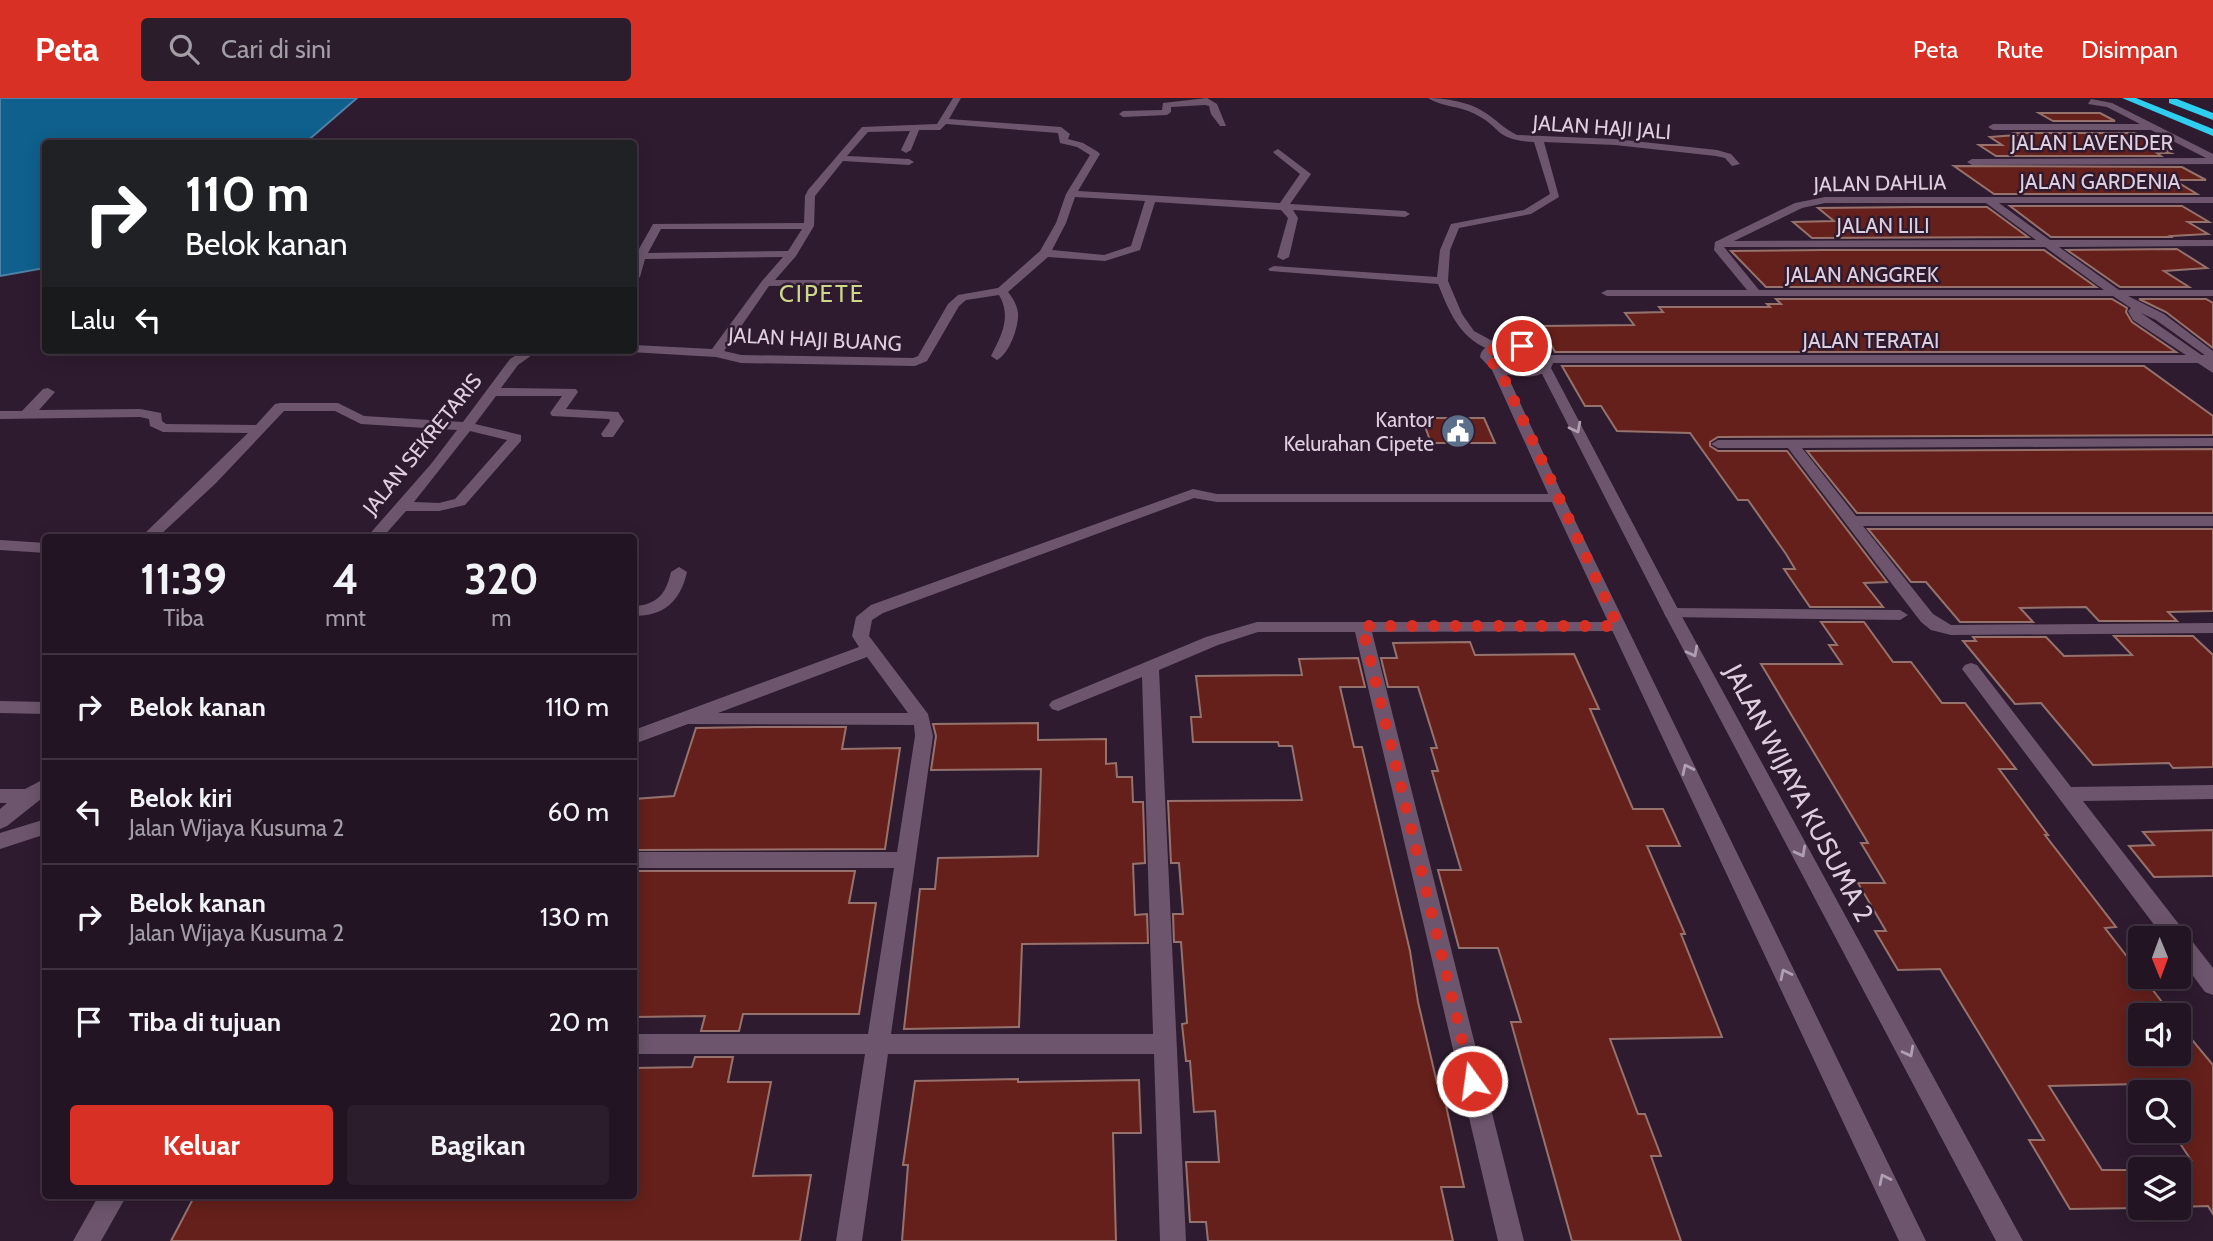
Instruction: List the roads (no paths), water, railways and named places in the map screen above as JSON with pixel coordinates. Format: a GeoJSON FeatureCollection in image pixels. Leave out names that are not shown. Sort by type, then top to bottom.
{"type":"FeatureCollection","features":[{"type":"Feature","properties":{"kind":"highway"},"geometry":{"type":"LineString","coordinates":[[2127,98],[2213,133]]}},
{"type":"Feature","properties":{"kind":"highway"},"geometry":{"type":"LineString","coordinates":[[2165,98],[2213,117]]}},
{"type":"Feature","properties":{"kind":"highway"},"geometry":{"type":"LineString","coordinates":[[2174,98],[2213,117]]}},
{"type":"Feature","properties":{"kind":"street"},"geometry":{"type":"LineString","coordinates":[[637,349],[716,353],[766,283],[792,254],[809,226],[810,196],[838,158],[865,129],[936,128],[945,121],[957,98]]}},
{"type":"Feature","properties":{"kind":"street","name":"JALAN HAJI JALI"},"geometry":{"type":"LineString","coordinates":[[1432,98],[1479,112],[1507,136],[1615,142],[1717,153],[1728,156],[1735,164]]}},
{"type":"Feature","properties":{"kind":"street"},"geometry":{"type":"LineString","coordinates":[[1123,114],[1167,112],[1167,105],[1204,100],[1213,104],[1215,114],[1223,124]]}},
{"type":"Feature","properties":{"kind":"street"},"geometry":{"type":"LineString","coordinates":[[2091,102],[2109,105],[2213,159]]}},
{"type":"Feature","properties":{"kind":"street"},"geometry":{"type":"LineString","coordinates":[[945,121],[1056,129],[1064,132],[1063,141],[1080,145],[1095,154],[1071,194],[1061,223],[1045,253],[1002,291],[1012,303],[1013,318],[997,356]]}},
{"type":"Feature","properties":{"kind":"street"},"geometry":{"type":"LineString","coordinates":[[1993,127],[2152,127]]}},
{"type":"Feature","properties":{"kind":"street"},"geometry":{"type":"LineString","coordinates":[[906,150],[915,129]]}},
{"type":"Feature","properties":{"kind":"street"},"geometry":{"type":"LineString","coordinates":[[1494,347],[1470,334],[1456,314],[1442,281],[1445,250],[1455,226],[1527,212],[1555,195],[1538,139]]}},
{"type":"Feature","properties":{"kind":"street"},"geometry":{"type":"LineString","coordinates":[[1278,152],[1306,174],[1284,206]]}},
{"type":"Feature","properties":{"kind":"street"},"geometry":{"type":"LineString","coordinates":[[838,158],[909,162]]}},
{"type":"Feature","properties":{"kind":"street","name":"JALAN LAVENDER"},"geometry":{"type":"LineString","coordinates":[[1972,162],[2213,159]]}},
{"type":"Feature","properties":{"kind":"street"},"geometry":{"type":"LineString","coordinates":[[1071,194],[1405,214]]}},
{"type":"Feature","properties":{"kind":"street"},"geometry":{"type":"LineString","coordinates":[[1045,253],[1105,258],[1136,248],[1151,198]]}},
{"type":"Feature","properties":{"kind":"street"},"geometry":{"type":"LineString","coordinates":[[1987,200],[2116,294],[2160,317],[2213,358]]}},
{"type":"Feature","properties":{"kind":"street","name":"JALAN GARDENIA"},"geometry":{"type":"LineString","coordinates":[[1987,200],[2213,200]]}},
{"type":"Feature","properties":{"kind":"street","name":"JALAN DAHLIA"},"geometry":{"type":"LineString","coordinates":[[1719,244],[1724,239],[1812,201],[1987,200]]}},
{"type":"Feature","properties":{"kind":"street"},"geometry":{"type":"LineString","coordinates":[[1283,257],[1293,218],[1284,206]]}},
{"type":"Feature","properties":{"kind":"street"},"geometry":{"type":"LineString","coordinates":[[637,268],[657,226],[809,226]]}},
{"type":"Feature","properties":{"kind":"street","name":"JALAN LILI"},"geometry":{"type":"LineString","coordinates":[[1719,244],[2213,243]]}},
{"type":"Feature","properties":{"kind":"street"},"geometry":{"type":"LineString","coordinates":[[1719,244],[1718,250],[1756,293]]}},
{"type":"Feature","properties":{"kind":"street"},"geometry":{"type":"LineString","coordinates":[[641,256],[792,254]]}},
{"type":"Feature","properties":{"kind":"street"},"geometry":{"type":"LineString","coordinates":[[1274,269],[1442,281]]}},
{"type":"Feature","properties":{"kind":"street"},"geometry":{"type":"LineString","coordinates":[[766,283],[856,283]]}},
{"type":"Feature","properties":{"kind":"street","name":"JALAN HAJI BUANG"},"geometry":{"type":"LineString","coordinates":[[716,353],[734,358],[763,360],[915,362],[923,358],[954,304],[962,297],[1002,291]]}},
{"type":"Feature","properties":{"kind":"street","name":"JALAN ANGGREK"},"geometry":{"type":"LineString","coordinates":[[1607,293],[2213,293]]}},
{"type":"Feature","properties":{"kind":"street"},"geometry":{"type":"LineString","coordinates":[[2131,304],[2137,317],[2213,369]]}},
{"type":"Feature","properties":{"kind":"street"},"geometry":{"type":"LineString","coordinates":[[1499,368],[1519,373],[1539,371],[1546,364],[1530,348],[1514,345],[1494,347],[1486,353],[1486,357],[1499,368],[1557,498],[1913,1241]]}},
{"type":"Feature","properties":{"kind":"street","name":"JALAN SEKRETARIS"},"geometry":{"type":"LineString","coordinates":[[379,534],[405,506],[514,362],[527,354]]}},
{"type":"Feature","properties":{"kind":"street","name":"JALAN TERATAI"},"geometry":{"type":"LineString","coordinates":[[1546,364],[2213,358]]}},
{"type":"Feature","properties":{"kind":"street","name":"JALAN WIJAYA KUSUMA 2"},"geometry":{"type":"LineString","coordinates":[[1546,364],[1672,613],[2010,1241]]}},
{"type":"Feature","properties":{"kind":"street"},"geometry":{"type":"LineString","coordinates":[[25,415],[43,400],[48,392]]}},
{"type":"Feature","properties":{"kind":"street"},"geometry":{"type":"LineString","coordinates":[[493,392],[571,392],[557,413],[613,415],[617,421],[608,434]]}},
{"type":"Feature","properties":{"kind":"street"},"geometry":{"type":"LineString","coordinates":[[152,534],[211,480],[280,407],[338,407],[361,420],[467,426],[510,435],[517,440],[460,502],[439,507],[405,506]]}},
{"type":"Feature","properties":{"kind":"street"},"geometry":{"type":"LineString","coordinates":[[0,415],[140,413],[156,416],[155,423],[163,428],[257,429]]}},
{"type":"Feature","properties":{"kind":"street"},"geometry":{"type":"LineString","coordinates":[[1718,444],[2213,442]]}},
{"type":"Feature","properties":{"kind":"street"},"geometry":{"type":"LineString","coordinates":[[1792,444],[1927,618],[1937,626],[1951,630],[2213,628]]}},
{"type":"Feature","properties":{"kind":"street"},"geometry":{"type":"LineString","coordinates":[[849,1241],[924,736],[922,719],[860,636],[864,617],[1193,492],[1217,498],[1557,498]]}},
{"type":"Feature","properties":{"kind":"street"},"geometry":{"type":"LineString","coordinates":[[1852,521],[2213,521]]}},
{"type":"Feature","properties":{"kind":"street"},"geometry":{"type":"LineString","coordinates":[[0,545],[42,548]]}},
{"type":"Feature","properties":{"kind":"street"},"geometry":{"type":"LineString","coordinates":[[637,610],[665,604],[675,592],[679,572]]}},
{"type":"Feature","properties":{"kind":"street"},"geometry":{"type":"LineString","coordinates":[[1672,613],[1900,615]]}},
{"type":"Feature","properties":{"kind":"street"},"geometry":{"type":"LineString","coordinates":[[1362,626],[1511,1241]]}},
{"type":"Feature","properties":{"kind":"street"},"geometry":{"type":"LineString","coordinates":[[1058,705],[1212,641],[1257,627],[1618,626]]}},
{"type":"Feature","properties":{"kind":"street"},"geometry":{"type":"LineString","coordinates":[[637,736],[869,650]]}},
{"type":"Feature","properties":{"kind":"street"},"geometry":{"type":"LineString","coordinates":[[1150,668],[1173,1241]]}},
{"type":"Feature","properties":{"kind":"street"},"geometry":{"type":"LineString","coordinates":[[1971,669],[2167,926]]}},
{"type":"Feature","properties":{"kind":"street"},"geometry":{"type":"LineString","coordinates":[[0,707],[42,708]]}},
{"type":"Feature","properties":{"kind":"street"},"geometry":{"type":"LineString","coordinates":[[680,719],[922,719]]}},
{"type":"Feature","properties":{"kind":"street"},"geometry":{"type":"LineString","coordinates":[[0,821],[42,787]]}},
{"type":"Feature","properties":{"kind":"street"},"geometry":{"type":"LineString","coordinates":[[2064,794],[2213,792]]}},
{"type":"Feature","properties":{"kind":"street"},"geometry":{"type":"LineString","coordinates":[[0,796],[28,796]]}},
{"type":"Feature","properties":{"kind":"street"},"geometry":{"type":"LineString","coordinates":[[0,841],[42,828]]}},
{"type":"Feature","properties":{"kind":"street"},"geometry":{"type":"LineString","coordinates":[[637,860],[905,860]]}},
{"type":"Feature","properties":{"kind":"street"},"geometry":{"type":"LineString","coordinates":[[2191,957],[2213,985]]}},
{"type":"Feature","properties":{"kind":"street"},"geometry":{"type":"LineString","coordinates":[[637,1044],[1164,1044]]}},
{"type":"Feature","properties":{"kind":"street"},"geometry":{"type":"LineString","coordinates":[[86,1241],[112,1199]]}},
{"type":"Feature","properties":{"kind":"water"},"geometry":{"type":"Polygon","coordinates":[[[0,98],[357,98],[308,140],[42,140],[42,269],[0,276],[0,98]]]}},
{"type":"Feature","properties":{"kind":"place","name":"Kantor Kelurahan Cipete"},"geometry":{"type":"Point","coordinates":[1458,431]}},
{"type":"Feature","properties":{"kind":"district","name":"CIPETE"},"geometry":{"type":"Point","coordinates":[822,293]}}]}
